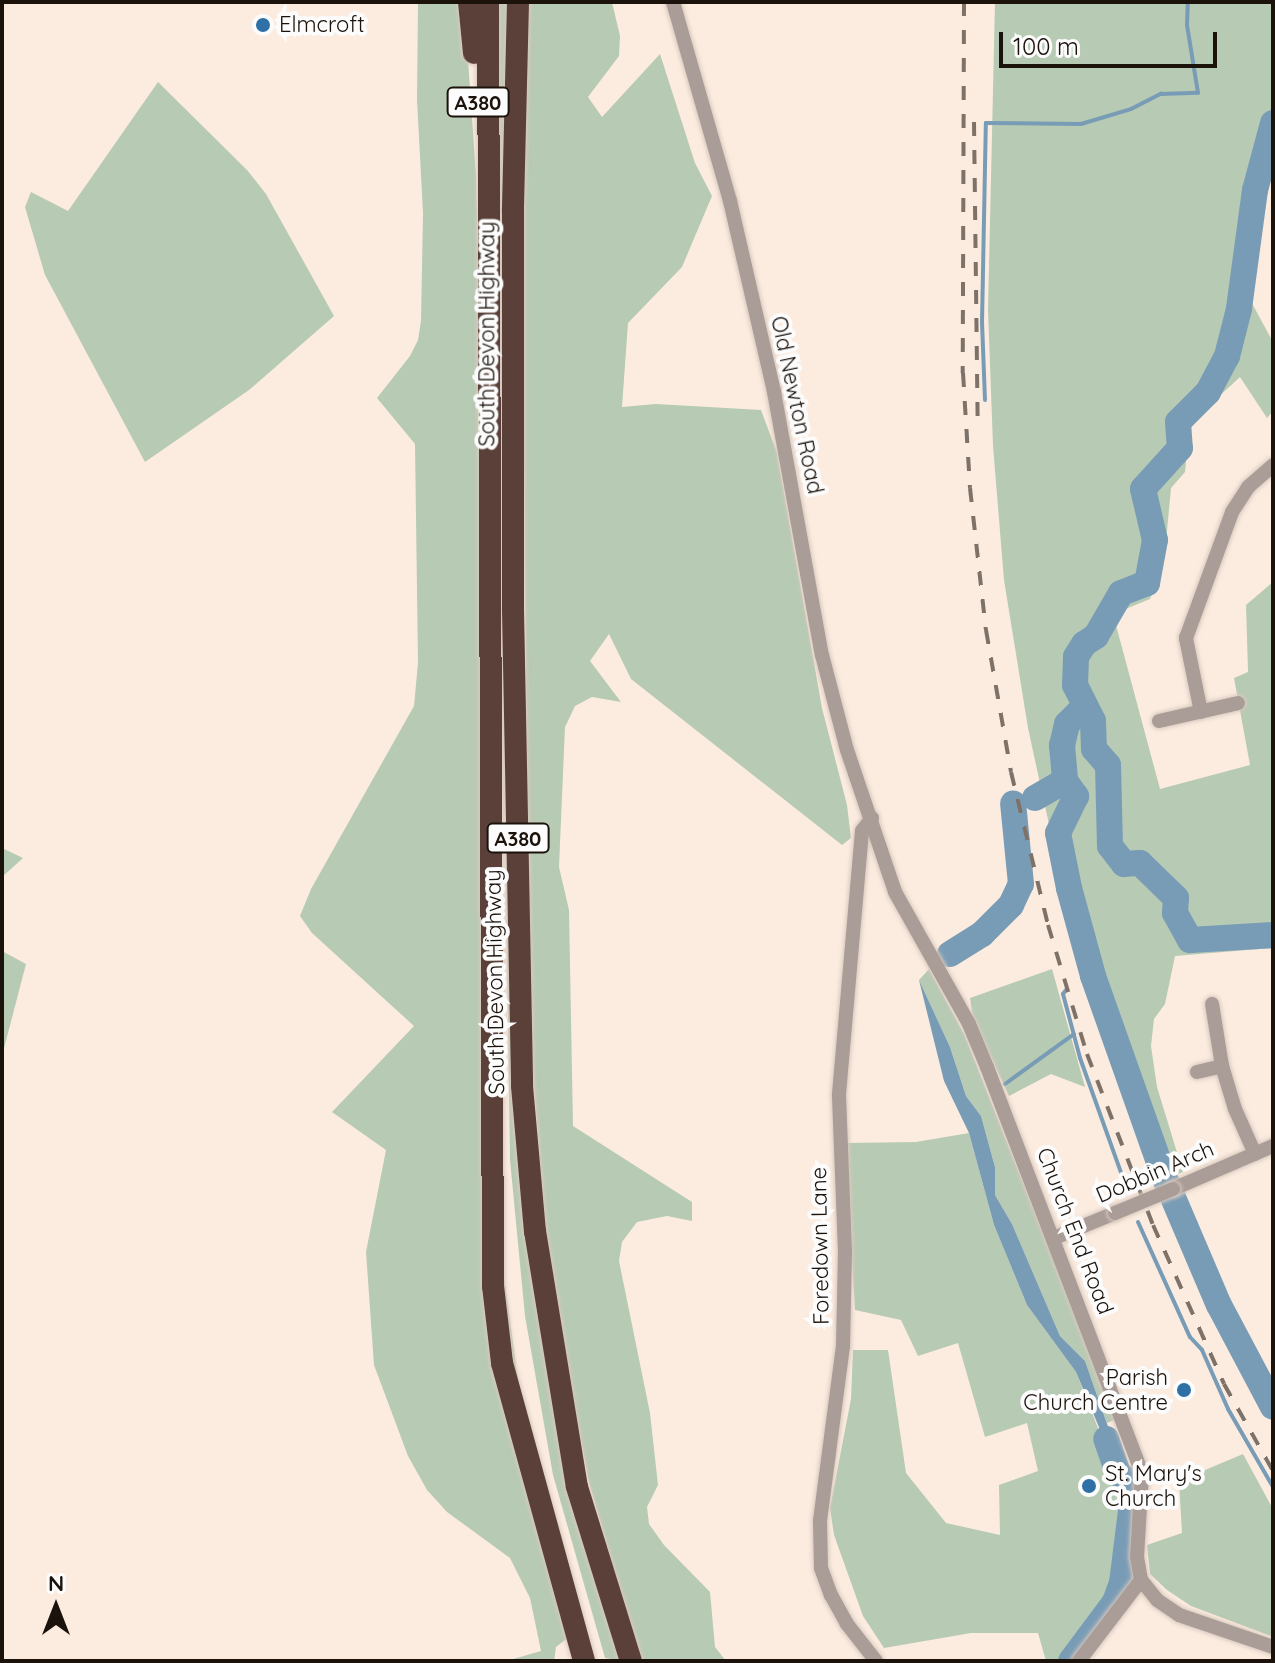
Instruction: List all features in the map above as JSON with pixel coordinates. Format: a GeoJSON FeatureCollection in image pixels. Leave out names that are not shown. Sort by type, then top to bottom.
{"type":"FeatureCollection","features":[{"type":"Feature","properties":{"kind":"highway","name":"A380"},"geometry":{"type":"LineString","coordinates":[[469,2],[487,202]]}},
{"type":"Feature","properties":{"kind":"highway","name":"South Devon Highway"},"geometry":{"type":"LineString","coordinates":[[488,2],[493,1286],[506,1378],[584,1661]]}},
{"type":"Feature","properties":{"kind":"highway","name":"South Devon Highway"},"geometry":{"type":"LineString","coordinates":[[518,2],[513,212],[513,610],[522,1086],[535,1231],[577,1487],[631,1661]]}},
{"type":"Feature","properties":{"kind":"street","name":"Old Newton Road"},"geometry":{"type":"LineString","coordinates":[[673,2],[730,201],[774,392],[822,655],[847,750],[872,818]]}},
{"type":"Feature","properties":{"kind":"street"},"geometry":{"type":"LineString","coordinates":[[1201,712],[1186,638],[1232,512],[1248,487],[1273,465]]}},
{"type":"Feature","properties":{"kind":"street"},"geometry":{"type":"LineString","coordinates":[[1159,721],[1238,703]]}},
{"type":"Feature","properties":{"kind":"street","name":"Church End Road"},"geometry":{"type":"LineString","coordinates":[[872,818],[895,892],[969,1024],[1142,1473],[1137,1557],[1141,1580]]}},
{"type":"Feature","properties":{"kind":"street","name":"Foredown Lane"},"geometry":{"type":"LineString","coordinates":[[872,818],[862,831],[839,1096],[845,1251],[843,1346],[820,1521],[821,1568],[831,1595],[847,1624],[876,1661]]}},
{"type":"Feature","properties":{"kind":"street"},"geometry":{"type":"LineString","coordinates":[[1212,1004],[1222,1066],[1235,1109],[1255,1154]]}},
{"type":"Feature","properties":{"kind":"street"},"geometry":{"type":"LineString","coordinates":[[1197,1072],[1222,1066]]}},
{"type":"Feature","properties":{"kind":"street","name":"Dobbin Arch"},"geometry":{"type":"LineString","coordinates":[[1054,1238],[1273,1146]]}},
{"type":"Feature","properties":{"kind":"street"},"geometry":{"type":"LineString","coordinates":[[1079,1661],[1141,1580],[1157,1600],[1179,1615],[1273,1647]]}},
{"type":"Feature","properties":{"kind":"green space"},"geometry":{"type":"Polygon","coordinates":[[[418,2],[464,2],[476,175],[504,1276],[518,1380],[570,1636],[556,1647],[554,1661],[506,1661],[541,1651],[530,1598],[510,1558],[447,1512],[427,1490],[408,1456],[374,1365],[366,1252],[386,1150],[332,1112],[414,1026],[312,933],[300,916],[311,889],[414,706],[418,663],[415,444],[377,398],[410,356],[418,340],[421,321],[423,213],[417,100],[418,2]]]}},
{"type":"Feature","properties":{"kind":"green space"},"geometry":{"type":"Polygon","coordinates":[[[499,2],[508,2],[535,1295],[564,1474],[622,1661],[605,1658],[553,1475],[525,1316],[510,1160],[498,299],[499,2]]]}},
{"type":"Feature","properties":{"kind":"green space"},"geometry":{"type":"Polygon","coordinates":[[[526,2],[612,2],[620,36],[619,56],[588,97],[602,117],[660,54],[695,163],[712,196],[682,267],[628,323],[622,407],[656,404],[761,410],[777,453],[822,708],[847,805],[851,838],[842,845],[631,679],[609,634],[590,661],[621,702],[592,697],[575,706],[565,727],[559,867],[569,910],[573,1126],[692,1202],[692,1221],[667,1216],[637,1222],[622,1242],[619,1261],[650,1413],[658,1485],[647,1507],[649,1524],[664,1545],[710,1592],[715,1647],[726,1661],[640,1661],[589,1482],[550,1279],[529,1027],[522,216],[526,2]]]}},
{"type":"Feature","properties":{"kind":"green space"},"geometry":{"type":"Polygon","coordinates":[[[995,2],[1273,2],[1273,115],[1255,168],[1242,285],[1273,342],[1273,411],[1267,418],[1240,377],[1190,423],[1185,472],[1171,488],[1165,552],[1150,599],[1113,614],[1160,789],[1250,765],[1234,678],[1248,672],[1246,605],[1273,582],[1273,948],[1175,956],[1165,1004],[1154,1019],[1151,1046],[1157,1087],[1183,1172],[1160,1181],[1062,884],[1028,728],[1004,580],[993,446],[988,310],[995,2]]]}},
{"type":"Feature","properties":{"kind":"green space"},"geometry":{"type":"Polygon","coordinates":[[[158,82],[247,170],[266,194],[334,316],[249,390],[145,462],[45,275],[25,207],[31,192],[68,211],[158,82]]]}},
{"type":"Feature","properties":{"kind":"green space"},"geometry":{"type":"Polygon","coordinates":[[[2,848],[23,858],[2,877],[2,848]]]}},
{"type":"Feature","properties":{"kind":"green space"},"geometry":{"type":"Polygon","coordinates":[[[2,951],[26,964],[2,1056],[2,951]]]}},
{"type":"Feature","properties":{"kind":"green space"},"geometry":{"type":"Polygon","coordinates":[[[929,969],[965,1036],[1116,1419],[1107,1423],[1085,1361],[1060,1336],[1012,1224],[995,1195],[995,1167],[981,1116],[966,1096],[950,1047],[919,980],[929,969]]]}},
{"type":"Feature","properties":{"kind":"green space"},"geometry":{"type":"Polygon","coordinates":[[[1052,969],[1085,1087],[1051,1074],[1009,1096],[973,1018],[970,998],[1052,969]]]}},
{"type":"Feature","properties":{"kind":"green space"},"geometry":{"type":"Polygon","coordinates":[[[969,1133],[994,1225],[1027,1305],[1076,1372],[1112,1464],[1134,1486],[1122,1583],[1115,1602],[1071,1661],[1046,1661],[1038,1633],[971,1633],[884,1648],[863,1616],[834,1535],[830,1508],[851,1399],[853,1350],[888,1350],[906,1473],[946,1523],[1000,1535],[999,1485],[1038,1471],[1027,1423],[985,1437],[958,1343],[918,1356],[901,1320],[855,1310],[845,1143],[916,1142],[969,1133]]]}},
{"type":"Feature","properties":{"kind":"green space"},"geometry":{"type":"Polygon","coordinates":[[[1243,1454],[1273,1509],[1273,1637],[1191,1606],[1150,1574],[1147,1545],[1182,1533],[1179,1481],[1243,1454]]]}},
{"type":"Feature","properties":{"kind":"water"},"geometry":{"type":"Polygon","coordinates":[[[919,980],[950,1047],[966,1096],[981,1116],[995,1167],[995,1195],[1012,1224],[1060,1336],[1085,1361],[1111,1435],[1118,1473],[1076,1372],[1027,1305],[994,1225],[969,1133],[944,1081],[919,980]]]}},
{"type":"Feature","properties":{"kind":"waterway"},"geometry":{"type":"LineString","coordinates":[[985,400],[982,323],[986,123],[1081,124],[1131,109],[1161,94],[1198,93],[1187,25],[1188,2]]}},
{"type":"Feature","properties":{"kind":"waterway"},"geometry":{"type":"LineString","coordinates":[[1273,123],[1255,190],[1239,309],[1227,356],[1208,392],[1178,422],[1180,448],[1143,489],[1155,540],[1147,583],[1121,593],[1096,636],[1084,644],[1076,657],[1075,685],[1093,721],[1094,749],[1108,765],[1110,846],[1124,864],[1140,863],[1176,898],[1175,913],[1190,940],[1273,935]]}},
{"type":"Feature","properties":{"kind":"waterway"},"geometry":{"type":"LineString","coordinates":[[1085,706],[1067,724],[1062,745],[1065,781],[1076,796],[1058,833],[1069,888],[1093,976],[1163,1174],[1219,1305],[1273,1407]]}},
{"type":"Feature","properties":{"kind":"waterway"},"geometry":{"type":"LineString","coordinates":[[1035,798],[1065,781]]}},
{"type":"Feature","properties":{"kind":"waterway"},"geometry":{"type":"LineString","coordinates":[[950,954],[982,934],[1011,905],[1021,884],[1013,803]]}},
{"type":"Feature","properties":{"kind":"waterway"},"geometry":{"type":"LineString","coordinates":[[1085,984],[1095,982]]}},
{"type":"Feature","properties":{"kind":"waterway"},"geometry":{"type":"LineString","coordinates":[[1066,990],[1063,994],[1080,1058],[1127,1189]]}},
{"type":"Feature","properties":{"kind":"waterway"},"geometry":{"type":"LineString","coordinates":[[1005,1084],[1074,1034]]}},
{"type":"Feature","properties":{"kind":"waterway"},"geometry":{"type":"LineString","coordinates":[[1138,1222],[1190,1337],[1202,1350],[1228,1409],[1273,1487]]}},
{"type":"Feature","properties":{"kind":"waterway"},"geometry":{"type":"LineString","coordinates":[[1071,1661],[1115,1602],[1122,1583],[1134,1486],[1118,1473],[1106,1439]]}},
{"type":"Feature","properties":{"kind":"railway"},"geometry":{"type":"LineString","coordinates":[[964,2],[963,373],[970,488],[986,630],[1011,772],[1048,925],[1087,1054],[1153,1225],[1224,1384],[1273,1471]]}},
{"type":"Feature","properties":{"kind":"railway"},"geometry":{"type":"LineString","coordinates":[[974,122],[978,430]]}},
{"type":"Feature","properties":{"kind":"place","name":"Elmcroft"},"geometry":{"type":"Point","coordinates":[263,25]}},
{"type":"Feature","properties":{"kind":"place","name":"Parish Church Centre"},"geometry":{"type":"Point","coordinates":[1184,1390]}},
{"type":"Feature","properties":{"kind":"place","name":"St. Mary's Church"},"geometry":{"type":"Point","coordinates":[1089,1486]}}]}
